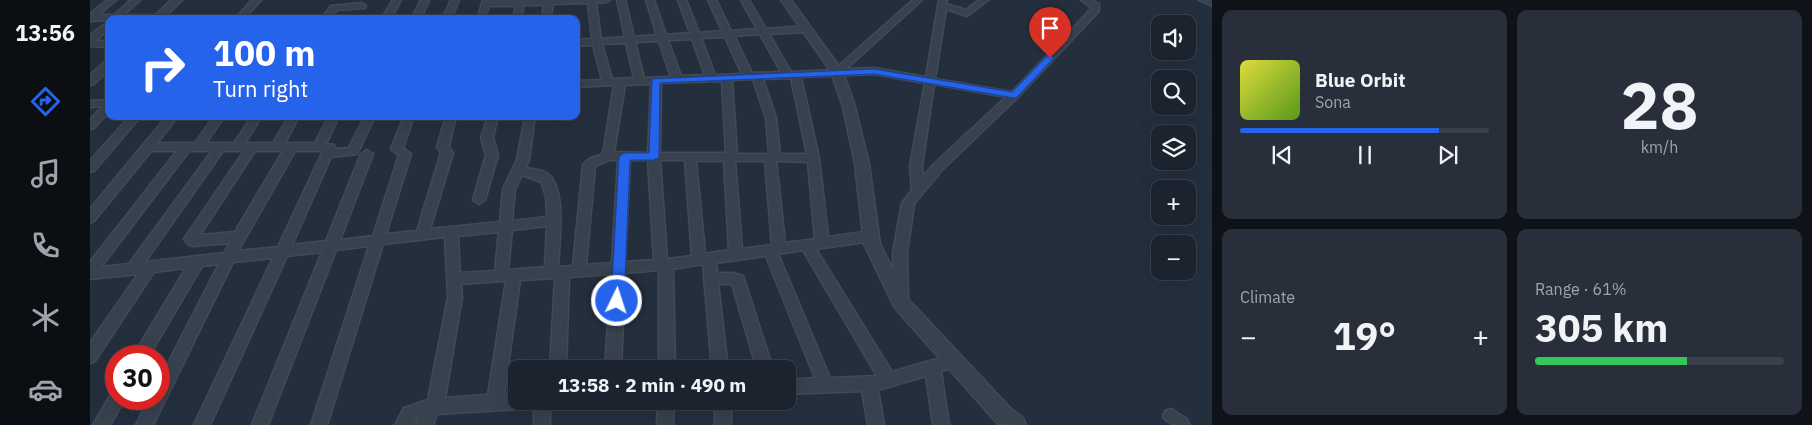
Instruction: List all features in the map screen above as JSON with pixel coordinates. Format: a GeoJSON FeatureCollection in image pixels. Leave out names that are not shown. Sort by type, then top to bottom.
{"type":"FeatureCollection","features":[{"type":"Feature","properties":{"kind":"street"},"geometry":{"type":"LineString","coordinates":[[90,18],[112,0]]}},
{"type":"Feature","properties":{"kind":"street"},"geometry":{"type":"LineString","coordinates":[[119,15],[136,0]]}},
{"type":"Feature","properties":{"kind":"street"},"geometry":{"type":"LineString","coordinates":[[160,15],[177,0]]}},
{"type":"Feature","properties":{"kind":"street"},"geometry":{"type":"LineString","coordinates":[[243,15],[257,0]]}},
{"type":"Feature","properties":{"kind":"street"},"geometry":{"type":"LineString","coordinates":[[389,15],[397,0]]}},
{"type":"Feature","properties":{"kind":"street"},"geometry":{"type":"LineString","coordinates":[[418,15],[425,0]]}},
{"type":"Feature","properties":{"kind":"street"},"geometry":{"type":"LineString","coordinates":[[448,15],[455,0]]}},
{"type":"Feature","properties":{"kind":"street"},"geometry":{"type":"LineString","coordinates":[[482,15],[486,2],[606,0]]}},
{"type":"Feature","properties":{"kind":"street"},"geometry":{"type":"LineString","coordinates":[[622,0],[640,81]]}},
{"type":"Feature","properties":{"kind":"street"},"geometry":{"type":"LineString","coordinates":[[650,0],[677,80]]}},
{"type":"Feature","properties":{"kind":"street"},"geometry":{"type":"LineString","coordinates":[[682,0],[711,78]]}},
{"type":"Feature","properties":{"kind":"street"},"geometry":{"type":"LineString","coordinates":[[712,0],[727,34],[753,76],[771,118],[774,249],[826,386]]}},
{"type":"Feature","properties":{"kind":"street"},"geometry":{"type":"LineString","coordinates":[[744,0],[791,74],[813,158],[822,243]]}},
{"type":"Feature","properties":{"kind":"street"},"geometry":{"type":"LineString","coordinates":[[786,0],[837,72],[849,108],[862,164],[872,244],[901,303],[1005,417],[1016,425]]}},
{"type":"Feature","properties":{"kind":"street"},"geometry":{"type":"LineString","coordinates":[[837,72],[918,0]]}},
{"type":"Feature","properties":{"kind":"street"},"geometry":{"type":"LineString","coordinates":[[918,191],[916,166],[943,3],[967,13],[984,0]]}},
{"type":"Feature","properties":{"kind":"street"},"geometry":{"type":"LineString","coordinates":[[901,303],[901,244],[908,203],[937,168],[1014,96],[1096,9],[1096,6],[1085,0]]}},
{"type":"Feature","properties":{"kind":"street"},"geometry":{"type":"LineString","coordinates":[[1203,0],[1212,3]]}},
{"type":"Feature","properties":{"kind":"street"},"geometry":{"type":"LineString","coordinates":[[547,15],[549,1]]}},
{"type":"Feature","properties":{"kind":"street"},"geometry":{"type":"LineString","coordinates":[[592,1],[598,42],[608,83]]}},
{"type":"Feature","properties":{"kind":"street"},"geometry":{"type":"LineString","coordinates":[[517,15],[520,2]]}},
{"type":"Feature","properties":{"kind":"street"},"geometry":{"type":"LineString","coordinates":[[328,15],[334,8],[364,3]]}},
{"type":"Feature","properties":{"kind":"street"},"geometry":{"type":"LineString","coordinates":[[356,15],[364,3]]}},
{"type":"Feature","properties":{"kind":"street"},"geometry":{"type":"LineString","coordinates":[[90,18],[105,19]]}},
{"type":"Feature","properties":{"kind":"street"},"geometry":{"type":"LineString","coordinates":[[90,42],[105,28]]}},
{"type":"Feature","properties":{"kind":"street"},"geometry":{"type":"LineString","coordinates":[[580,43],[806,29]]}},
{"type":"Feature","properties":{"kind":"street"},"geometry":{"type":"LineString","coordinates":[[90,42],[105,44]]}},
{"type":"Feature","properties":{"kind":"street"},"geometry":{"type":"LineString","coordinates":[[90,81],[105,68]]}},
{"type":"Feature","properties":{"kind":"street"},"geometry":{"type":"LineString","coordinates":[[580,84],[874,71],[1014,96]]}},
{"type":"Feature","properties":{"kind":"street"},"geometry":{"type":"LineString","coordinates":[[726,77],[736,255]]}},
{"type":"Feature","properties":{"kind":"street"},"geometry":{"type":"LineString","coordinates":[[656,80],[654,157],[664,265],[667,360]]}},
{"type":"Feature","properties":{"kind":"street"},"geometry":{"type":"LineString","coordinates":[[608,156],[620,82]]}},
{"type":"Feature","properties":{"kind":"street"},"geometry":{"type":"LineString","coordinates":[[90,104],[105,104]]}},
{"type":"Feature","properties":{"kind":"street"},"geometry":{"type":"LineString","coordinates":[[90,126],[105,109]]}},
{"type":"Feature","properties":{"kind":"street"},"geometry":{"type":"LineString","coordinates":[[90,168],[132,120]]}},
{"type":"Feature","properties":{"kind":"street"},"geometry":{"type":"LineString","coordinates":[[90,218],[171,120]]}},
{"type":"Feature","properties":{"kind":"street"},"geometry":{"type":"LineString","coordinates":[[92,276],[192,147],[216,120]]}},
{"type":"Feature","properties":{"kind":"street"},"geometry":{"type":"LineString","coordinates":[[237,147],[254,120]]}},
{"type":"Feature","properties":{"kind":"street"},"geometry":{"type":"LineString","coordinates":[[170,375],[231,258],[239,237],[284,147],[293,120]]}},
{"type":"Feature","properties":{"kind":"street"},"geometry":{"type":"LineString","coordinates":[[202,425],[280,252],[323,150],[333,120]]}},
{"type":"Feature","properties":{"kind":"street"},"geometry":{"type":"LineString","coordinates":[[149,147],[284,147],[353,151],[368,120]]}},
{"type":"Feature","properties":{"kind":"street"},"geometry":{"type":"LineString","coordinates":[[320,425],[405,154],[397,149],[408,120]]}},
{"type":"Feature","properties":{"kind":"street"},"geometry":{"type":"LineString","coordinates":[[422,235],[446,153],[443,147],[451,120]]}},
{"type":"Feature","properties":{"kind":"street"},"geometry":{"type":"LineString","coordinates":[[479,200],[492,154],[488,138],[492,120]]}},
{"type":"Feature","properties":{"kind":"street"},"geometry":{"type":"LineString","coordinates":[[495,402],[508,275],[506,226],[509,190],[516,170],[523,160],[529,120]]}},
{"type":"Feature","properties":{"kind":"street"},"geometry":{"type":"LineString","coordinates":[[133,269],[220,147]]}},
{"type":"Feature","properties":{"kind":"street"},"geometry":{"type":"LineString","coordinates":[[239,237],[193,241],[191,239],[252,147]]}},
{"type":"Feature","properties":{"kind":"street"},"geometry":{"type":"LineString","coordinates":[[260,425],[329,246],[367,154]]}},
{"type":"Feature","properties":{"kind":"street"},"geometry":{"type":"LineString","coordinates":[[579,270],[589,165],[592,161],[608,156],[813,158]]}},
{"type":"Feature","properties":{"kind":"street"},"geometry":{"type":"LineString","coordinates":[[614,360],[624,157]]}},
{"type":"Feature","properties":{"kind":"street"},"geometry":{"type":"LineString","coordinates":[[690,157],[704,259],[711,279],[719,360]]}},
{"type":"Feature","properties":{"kind":"street"},"geometry":{"type":"LineString","coordinates":[[516,170],[546,179],[552,197],[557,272],[558,360]]}},
{"type":"Feature","properties":{"kind":"street"},"geometry":{"type":"LineString","coordinates":[[92,276],[133,269],[553,221]]}},
{"type":"Feature","properties":{"kind":"street"},"geometry":{"type":"LineString","coordinates":[[429,414],[453,313],[455,297],[450,232]]}},
{"type":"Feature","properties":{"kind":"street"},"geometry":{"type":"LineString","coordinates":[[454,279],[664,265],[871,236]]}},
{"type":"Feature","properties":{"kind":"street"},"geometry":{"type":"LineString","coordinates":[[807,245],[888,380]]}},
{"type":"Feature","properties":{"kind":"street"},"geometry":{"type":"LineString","coordinates":[[148,345],[197,262]]}},
{"type":"Feature","properties":{"kind":"street"},"geometry":{"type":"LineString","coordinates":[[90,356],[150,267]]}},
{"type":"Feature","properties":{"kind":"street"},"geometry":{"type":"LineString","coordinates":[[711,279],[734,278],[738,280],[762,360]]}},
{"type":"Feature","properties":{"kind":"street"},"geometry":{"type":"LineString","coordinates":[[796,387],[869,384],[954,361]]}},
{"type":"Feature","properties":{"kind":"street"},"geometry":{"type":"LineString","coordinates":[[933,367],[941,425]]}},
{"type":"Feature","properties":{"kind":"street"},"geometry":{"type":"LineString","coordinates":[[869,384],[876,425]]}},
{"type":"Feature","properties":{"kind":"street"},"geometry":{"type":"LineString","coordinates":[[403,425],[411,413],[429,414],[508,401]]}},
{"type":"Feature","properties":{"kind":"street"},"geometry":{"type":"LineString","coordinates":[[101,425],[110,410]]}},
{"type":"Feature","properties":{"kind":"street"},"geometry":{"type":"LineString","coordinates":[[144,425],[152,410]]}},
{"type":"Feature","properties":{"kind":"street"},"geometry":{"type":"LineString","coordinates":[[542,410],[542,425]]}},
{"type":"Feature","properties":{"kind":"street"},"geometry":{"type":"LineString","coordinates":[[666,410],[666,425]]}},
{"type":"Feature","properties":{"kind":"street"},"geometry":{"type":"LineString","coordinates":[[723,410],[723,425]]}},
{"type":"Feature","properties":{"kind":"route"},"geometry":{"type":"LineString","coordinates":[[617,301],[624,157],[654,157],[656,80],[874,71],[1014,96],[1050,58]]}}]}
